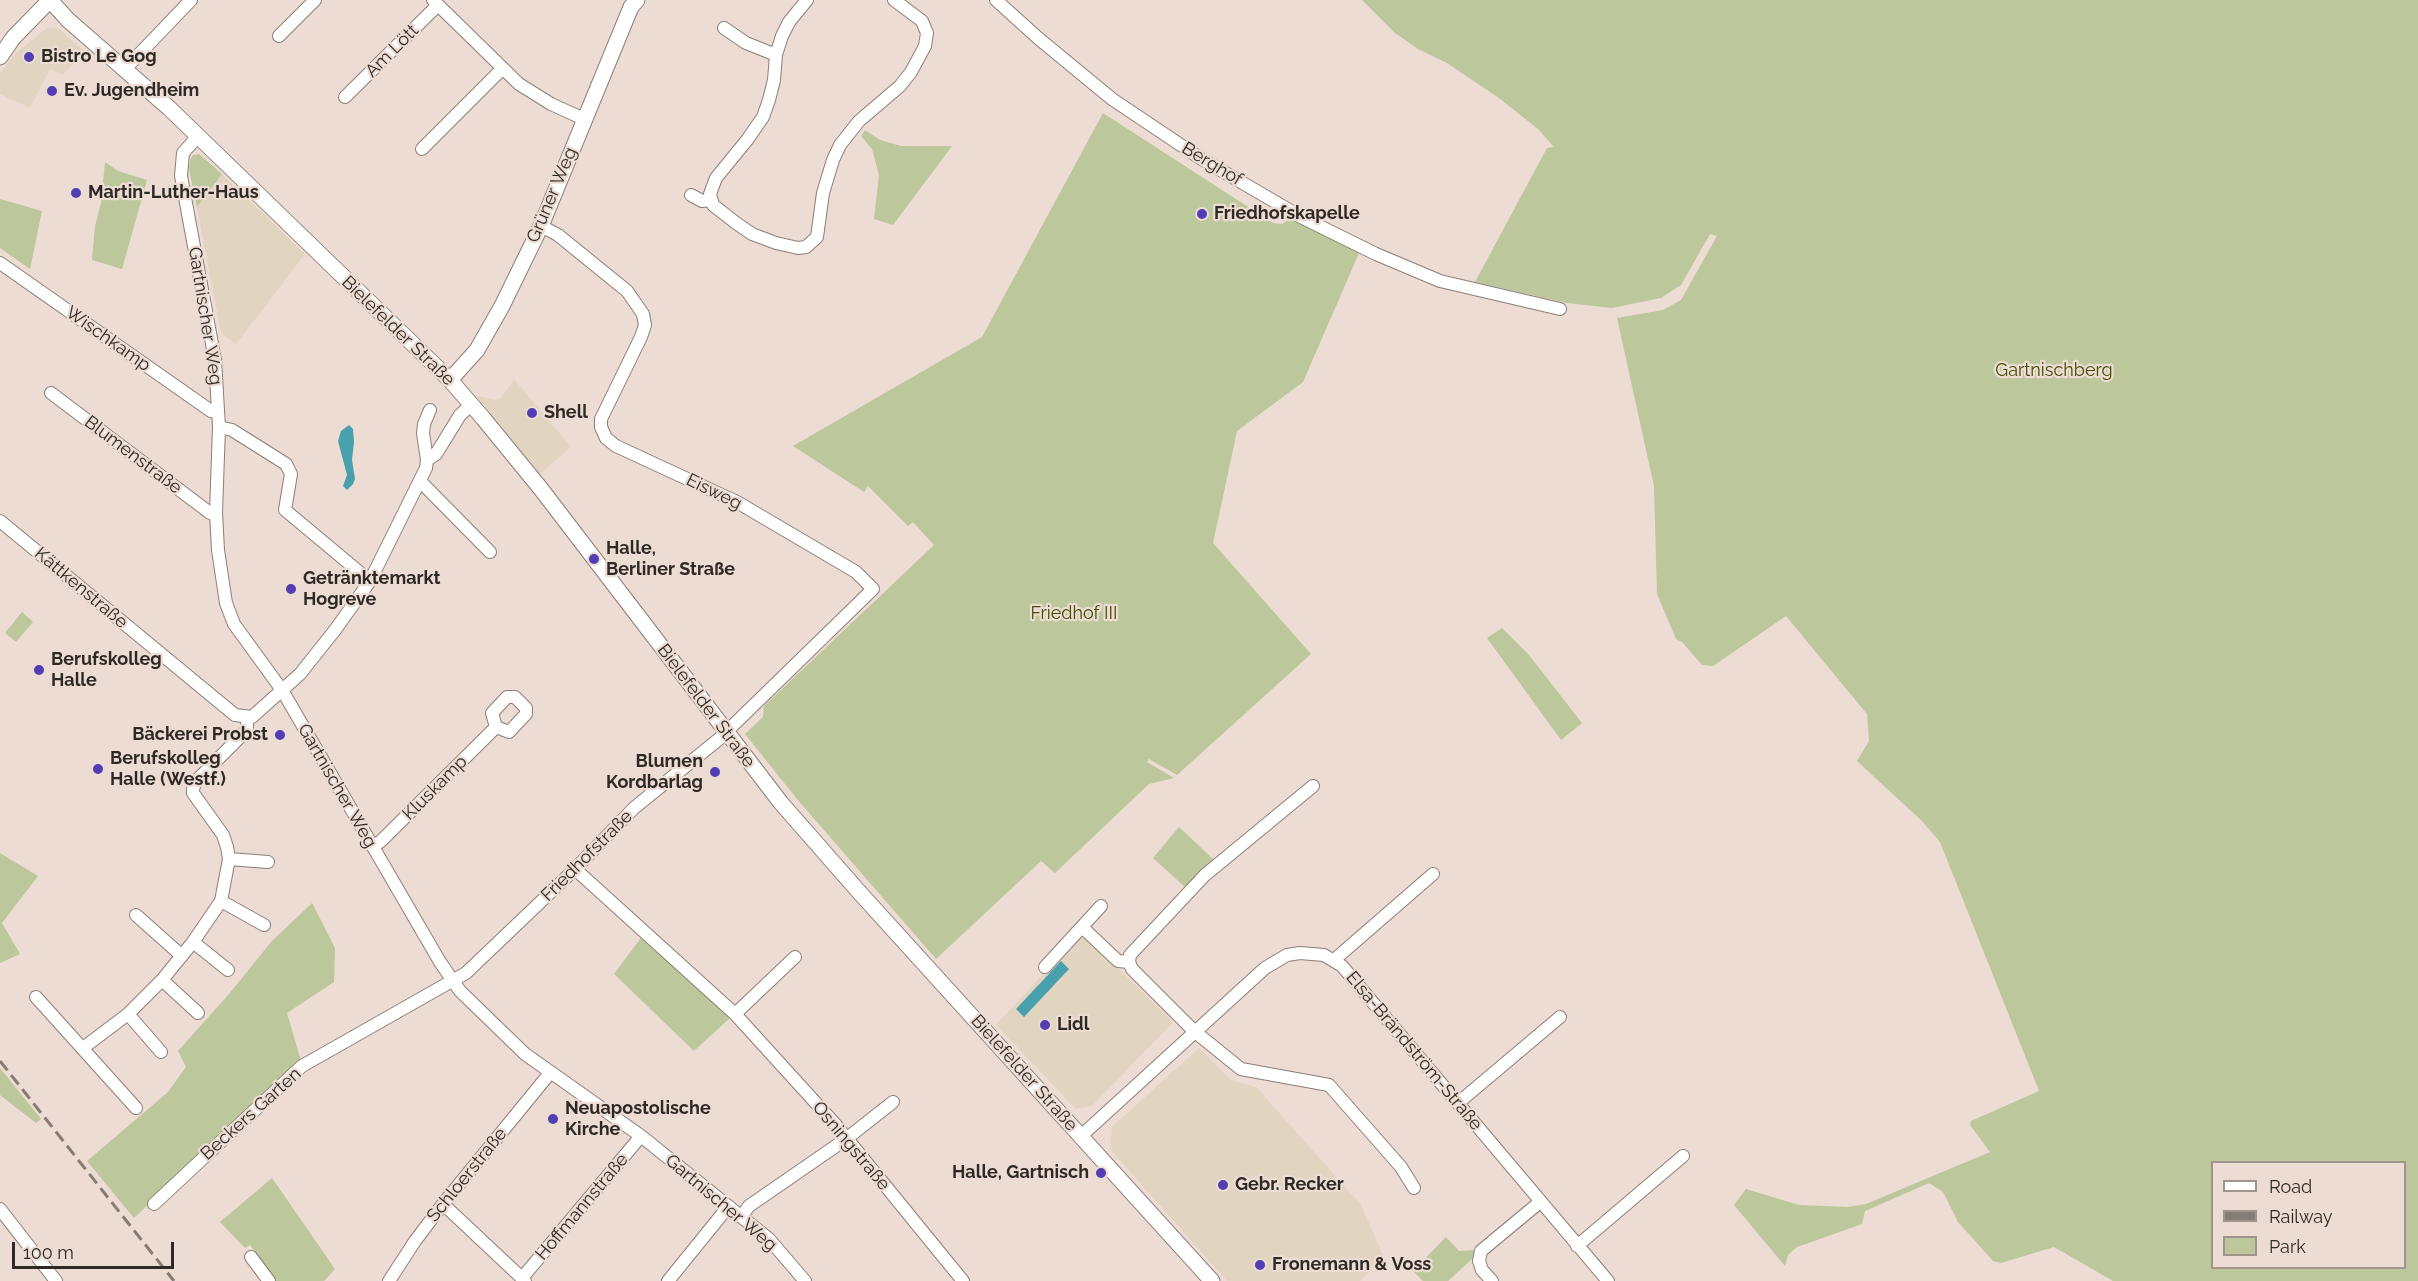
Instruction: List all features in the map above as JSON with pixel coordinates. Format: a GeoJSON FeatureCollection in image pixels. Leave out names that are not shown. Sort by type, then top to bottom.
{"type":"FeatureCollection","features":[{"type":"Feature","properties":{"kind":"street"},"geometry":{"type":"LineString","coordinates":[[0,57],[50,0]]}},
{"type":"Feature","properties":{"kind":"street","name":"Bielefelder Straße"},"geometry":{"type":"LineString","coordinates":[[50,0],[68,20],[169,108],[450,380],[541,489],[781,803],[1212,1281]]}},
{"type":"Feature","properties":{"kind":"street"},"geometry":{"type":"LineString","coordinates":[[125,69],[191,0]]}},
{"type":"Feature","properties":{"kind":"street"},"geometry":{"type":"LineString","coordinates":[[279,36],[315,0]]}},
{"type":"Feature","properties":{"kind":"street","name":"Grüner Weg"},"geometry":{"type":"LineString","coordinates":[[450,380],[482,342],[502,306],[541,226],[631,7],[637,0]]}},
{"type":"Feature","properties":{"kind":"street"},"geometry":{"type":"LineString","coordinates":[[807,0],[789,22],[782,36],[776,55],[774,80],[762,117],[747,140],[716,178],[712,186],[711,200],[719,211],[752,234],[798,249],[812,243],[818,230],[827,176],[840,145],[859,121],[900,86],[911,72],[925,46],[927,33],[922,21],[894,0]]}},
{"type":"Feature","properties":{"kind":"street","name":"Berghof"},"geometry":{"type":"LineString","coordinates":[[996,0],[1038,39],[1112,99],[1200,158],[1301,217],[1376,254],[1440,281],[1560,309]]}},
{"type":"Feature","properties":{"kind":"street","name":"Am Lött"},"geometry":{"type":"LineString","coordinates":[[345,97],[436,2],[519,84],[552,104],[584,119]]}},
{"type":"Feature","properties":{"kind":"street"},"geometry":{"type":"LineString","coordinates":[[724,28],[746,43],[768,54],[776,55]]}},
{"type":"Feature","properties":{"kind":"street"},"geometry":{"type":"LineString","coordinates":[[422,149],[502,69]]}},
{"type":"Feature","properties":{"kind":"street","name":"Gartnischer Weg"},"geometry":{"type":"LineString","coordinates":[[197,137],[183,153],[181,176],[215,360],[219,427],[216,513],[223,587],[234,624],[282,690],[452,982],[525,1054],[641,1136],[769,1239],[805,1281]]}},
{"type":"Feature","properties":{"kind":"street"},"geometry":{"type":"LineString","coordinates":[[691,195],[702,201],[711,200]]}},
{"type":"Feature","properties":{"kind":"street","name":"Eisweg"},"geometry":{"type":"LineString","coordinates":[[541,226],[558,235],[627,291],[643,314],[645,325],[641,337],[600,419],[600,426],[606,438],[616,446],[737,502],[856,572],[873,589],[726,732]]}},
{"type":"Feature","properties":{"kind":"street","name":"Wischkamp"},"geometry":{"type":"LineString","coordinates":[[0,263],[211,411],[218,412]]}},
{"type":"Feature","properties":{"kind":"street","name":"Blumenstraße"},"geometry":{"type":"LineString","coordinates":[[51,393],[210,513],[216,513]]}},
{"type":"Feature","properties":{"kind":"street"},"geometry":{"type":"LineString","coordinates":[[428,460],[436,454],[454,424],[471,405]]}},
{"type":"Feature","properties":{"kind":"street"},"geometry":{"type":"LineString","coordinates":[[83,1048],[128,1014],[162,980],[193,942],[221,901],[229,859],[223,835],[193,793],[196,781],[247,730],[247,718],[257,714],[300,675],[370,581],[420,481],[428,460],[423,433],[430,410]]}},
{"type":"Feature","properties":{"kind":"street"},"geometry":{"type":"LineString","coordinates":[[219,427],[232,430],[286,464],[291,474],[285,510],[370,581]]}},
{"type":"Feature","properties":{"kind":"street"},"geometry":{"type":"LineString","coordinates":[[420,481],[490,552]]}},
{"type":"Feature","properties":{"kind":"street","name":"Kättkenstraße"},"geometry":{"type":"LineString","coordinates":[[0,521],[235,715],[247,718]]}},
{"type":"Feature","properties":{"kind":"street","name":"Kluskamp"},"geometry":{"type":"LineString","coordinates":[[372,846],[380,842],[496,727]]}},
{"type":"Feature","properties":{"kind":"street","name":"Friedhofstraße"},"geometry":{"type":"LineString","coordinates":[[452,982],[466,973],[575,869],[634,808],[726,732]]}},
{"type":"Feature","properties":{"kind":"street"},"geometry":{"type":"LineString","coordinates":[[1313,786],[1205,875],[1130,955],[1129,962],[1132,969],[1194,1031],[1241,1069],[1329,1085],[1401,1167],[1414,1188]]}},
{"type":"Feature","properties":{"kind":"street"},"geometry":{"type":"LineString","coordinates":[[229,859],[268,862]]}},
{"type":"Feature","properties":{"kind":"street","name":"Osningstraße"},"geometry":{"type":"LineString","coordinates":[[575,869],[735,1014],[835,1124],[963,1281]]}},
{"type":"Feature","properties":{"kind":"street"},"geometry":{"type":"LineString","coordinates":[[1334,960],[1433,874]]}},
{"type":"Feature","properties":{"kind":"street"},"geometry":{"type":"LineString","coordinates":[[221,901],[264,925]]}},
{"type":"Feature","properties":{"kind":"street"},"geometry":{"type":"LineString","coordinates":[[1045,967],[1101,906]]}},
{"type":"Feature","properties":{"kind":"street"},"geometry":{"type":"LineString","coordinates":[[136,915],[182,956]]}},
{"type":"Feature","properties":{"kind":"street"},"geometry":{"type":"LineString","coordinates":[[1082,927],[1119,961],[1129,962]]}},
{"type":"Feature","properties":{"kind":"street"},"geometry":{"type":"LineString","coordinates":[[193,942],[228,970]]}},
{"type":"Feature","properties":{"kind":"street","name":"Elsa-Brändström-Straße"},"geometry":{"type":"LineString","coordinates":[[1081,1136],[1194,1031],[1275,960],[1300,953],[1324,955],[1342,966],[1608,1281]]}},
{"type":"Feature","properties":{"kind":"street"},"geometry":{"type":"LineString","coordinates":[[735,1014],[795,957]]}},
{"type":"Feature","properties":{"kind":"street"},"geometry":{"type":"LineString","coordinates":[[162,980],[198,1013]]}},
{"type":"Feature","properties":{"kind":"street","name":"Beckers Garten"},"geometry":{"type":"LineString","coordinates":[[154,1204],[302,1066],[452,982]]}},
{"type":"Feature","properties":{"kind":"street"},"geometry":{"type":"LineString","coordinates":[[36,997],[136,1108]]}},
{"type":"Feature","properties":{"kind":"street"},"geometry":{"type":"LineString","coordinates":[[128,1014],[161,1052]]}},
{"type":"Feature","properties":{"kind":"street"},"geometry":{"type":"LineString","coordinates":[[1458,1103],[1560,1017]]}},
{"type":"Feature","properties":{"kind":"street","name":"Schloerstraße"},"geometry":{"type":"LineString","coordinates":[[389,1281],[443,1204],[550,1073]]}},
{"type":"Feature","properties":{"kind":"street"},"geometry":{"type":"LineString","coordinates":[[741,1217],[749,1206],[846,1139],[893,1102]]}},
{"type":"Feature","properties":{"kind":"street","name":"Hoffmannstraße"},"geometry":{"type":"LineString","coordinates":[[524,1280],[641,1136]]}},
{"type":"Feature","properties":{"kind":"street"},"geometry":{"type":"LineString","coordinates":[[1577,1246],[1683,1156]]}},
{"type":"Feature","properties":{"kind":"street"},"geometry":{"type":"LineString","coordinates":[[1492,1281],[1482,1270],[1479,1261],[1481,1251],[1540,1202]]}},
{"type":"Feature","properties":{"kind":"street"},"geometry":{"type":"LineString","coordinates":[[443,1204],[524,1280]]}},
{"type":"Feature","properties":{"kind":"street"},"geometry":{"type":"LineString","coordinates":[[668,1281],[728,1207]]}},
{"type":"Feature","properties":{"kind":"street"},"geometry":{"type":"LineString","coordinates":[[0,1209],[56,1281]]}},
{"type":"Feature","properties":{"kind":"street"},"geometry":{"type":"LineString","coordinates":[[251,1257],[269,1281]]}},
{"type":"Feature","properties":{"kind":"shaded area"},"geometry":{"type":"Polygon","coordinates":[[[47,28],[58,28],[84,51],[63,75],[50,69],[30,108],[0,94],[0,74],[15,54],[47,28]]]}},
{"type":"Feature","properties":{"kind":"shaded area"},"geometry":{"type":"Polygon","coordinates":[[[222,174],[305,254],[236,344],[221,333],[197,207],[222,174]]]}},
{"type":"Feature","properties":{"kind":"shaded area"},"geometry":{"type":"Polygon","coordinates":[[[514,379],[571,447],[540,474],[477,396],[497,400],[501,398],[514,379]]]}},
{"type":"Feature","properties":{"kind":"shaded area"},"geometry":{"type":"Polygon","coordinates":[[[1077,937],[1087,938],[1173,1022],[1092,1106],[1076,1109],[996,1025],[1077,937]]]}},
{"type":"Feature","properties":{"kind":"shaded area"},"geometry":{"type":"Polygon","coordinates":[[[1199,1048],[1231,1080],[1256,1087],[1361,1205],[1383,1256],[1360,1281],[1227,1281],[1110,1149],[1112,1127],[1199,1048]]]}},
{"type":"Feature","properties":{"kind":"green space","name":"Gartnischberg"},"geometry":{"type":"Polygon","coordinates":[[[1362,0],[2418,0],[2418,1281],[2113,1281],[2054,1247],[2001,1263],[1993,1261],[1958,1222],[1943,1192],[1929,1183],[1865,1211],[1862,1224],[1797,1247],[1788,1255],[1785,1266],[1734,1205],[1746,1189],[1799,1205],[1848,1207],[1866,1204],[1990,1152],[1970,1125],[1971,1121],[2039,1091],[1940,842],[1922,821],[1857,761],[1869,741],[1867,714],[1786,616],[1713,666],[1702,665],[1682,642],[1676,639],[1657,594],[1654,486],[1617,318],[1663,310],[1681,300],[1717,236],[1710,234],[1681,285],[1661,298],[1612,308],[1567,303],[1475,282],[1547,148],[1554,147],[1538,129],[1499,98],[1447,63],[1418,49],[1395,33],[1362,0]]]}},
{"type":"Feature","properties":{"kind":"green space","name":"Friedhof III"},"geometry":{"type":"Polygon","coordinates":[[[1103,113],[1273,223],[1282,224],[1290,219],[1359,253],[1303,382],[1237,431],[1213,543],[1311,654],[1177,775],[1149,759],[1147,762],[1174,778],[1149,784],[1055,873],[1041,861],[936,959],[797,799],[745,734],[763,717],[764,706],[934,545],[913,522],[908,526],[868,486],[864,492],[793,446],[982,337],[1103,113]]]}},
{"type":"Feature","properties":{"kind":"green space"},"geometry":{"type":"Polygon","coordinates":[[[865,130],[880,140],[901,146],[952,146],[893,225],[874,219],[879,175],[872,149],[861,136],[865,130]]]}},
{"type":"Feature","properties":{"kind":"green space"},"geometry":{"type":"Polygon","coordinates":[[[199,154],[222,174],[197,207],[189,169],[193,155],[199,154]]]}},
{"type":"Feature","properties":{"kind":"green space"},"geometry":{"type":"Polygon","coordinates":[[[105,162],[118,171],[147,180],[122,269],[92,260],[105,162]]]}},
{"type":"Feature","properties":{"kind":"green space"},"geometry":{"type":"Polygon","coordinates":[[[0,199],[42,211],[30,269],[0,248],[0,199]]]}},
{"type":"Feature","properties":{"kind":"green space"},"geometry":{"type":"Polygon","coordinates":[[[22,612],[33,622],[16,642],[5,633],[22,612]]]}},
{"type":"Feature","properties":{"kind":"green space"},"geometry":{"type":"Polygon","coordinates":[[[1502,628],[1529,655],[1582,723],[1561,740],[1487,638],[1502,628]]]}},
{"type":"Feature","properties":{"kind":"green space"},"geometry":{"type":"Polygon","coordinates":[[[1179,827],[1213,859],[1186,888],[1153,858],[1179,827]]]}},
{"type":"Feature","properties":{"kind":"green space"},"geometry":{"type":"Polygon","coordinates":[[[0,853],[38,876],[2,923],[20,954],[0,963],[0,853]]]}},
{"type":"Feature","properties":{"kind":"green space"},"geometry":{"type":"Polygon","coordinates":[[[312,903],[335,948],[334,982],[287,1013],[301,1061],[134,1218],[87,1161],[168,1092],[186,1067],[178,1051],[272,941],[312,903]]]}},
{"type":"Feature","properties":{"kind":"green space"},"geometry":{"type":"Polygon","coordinates":[[[641,938],[731,1017],[694,1051],[614,974],[641,938]]]}},
{"type":"Feature","properties":{"kind":"green space"},"geometry":{"type":"Polygon","coordinates":[[[0,1068],[41,1119],[36,1123],[0,1095],[0,1068]]]}},
{"type":"Feature","properties":{"kind":"green space"},"geometry":{"type":"Polygon","coordinates":[[[272,1178],[335,1269],[324,1281],[275,1281],[250,1245],[245,1248],[220,1222],[272,1178]]]}},
{"type":"Feature","properties":{"kind":"green space"},"geometry":{"type":"Polygon","coordinates":[[[1446,1237],[1459,1251],[1474,1250],[1474,1257],[1448,1281],[1423,1281],[1413,1271],[1446,1237]]]}},
{"type":"Feature","properties":{"kind":"water"},"geometry":{"type":"Polygon","coordinates":[[[349,425],[353,429],[352,460],[355,479],[347,490],[343,486],[347,475],[338,441],[341,431],[349,425]]]}},
{"type":"Feature","properties":{"kind":"water"},"geometry":{"type":"Polygon","coordinates":[[[1061,961],[1069,969],[1024,1017],[1016,1009],[1061,961]]]}},
{"type":"Feature","properties":{"kind":"railway"},"geometry":{"type":"LineString","coordinates":[[0,1061],[174,1281]]}},
{"type":"Feature","properties":{"kind":"place","name":"Bistro Le Gog"},"geometry":{"type":"Point","coordinates":[29,57]}},
{"type":"Feature","properties":{"kind":"place","name":"Ev. Jugendheim"},"geometry":{"type":"Point","coordinates":[52,91]}},
{"type":"Feature","properties":{"kind":"place","name":"Martin-Luther-Haus"},"geometry":{"type":"Point","coordinates":[76,193]}},
{"type":"Feature","properties":{"kind":"place","name":"Friedhofskapelle"},"geometry":{"type":"Point","coordinates":[1202,214]}},
{"type":"Feature","properties":{"kind":"place","name":"Shell"},"geometry":{"type":"Point","coordinates":[532,413]}},
{"type":"Feature","properties":{"kind":"place","name":"Halle, Berliner Straße"},"geometry":{"type":"Point","coordinates":[594,559]}},
{"type":"Feature","properties":{"kind":"place","name":"Getränktemarkt Hogreve"},"geometry":{"type":"Point","coordinates":[291,589]}},
{"type":"Feature","properties":{"kind":"place","name":"Berufskolleg Halle"},"geometry":{"type":"Point","coordinates":[39,670]}},
{"type":"Feature","properties":{"kind":"place","name":"Bäckerei Probst"},"geometry":{"type":"Point","coordinates":[280,735]}},
{"type":"Feature","properties":{"kind":"place","name":"Berufskolleg Halle (Westf.)"},"geometry":{"type":"Point","coordinates":[98,769]}},
{"type":"Feature","properties":{"kind":"place","name":"Blumen Kordbarlag"},"geometry":{"type":"Point","coordinates":[715,772]}},
{"type":"Feature","properties":{"kind":"place","name":"Lidl"},"geometry":{"type":"Point","coordinates":[1045,1025]}},
{"type":"Feature","properties":{"kind":"place","name":"Neuapostolische Kirche"},"geometry":{"type":"Point","coordinates":[553,1119]}},
{"type":"Feature","properties":{"kind":"place","name":"Halle, Gartnisch"},"geometry":{"type":"Point","coordinates":[1101,1173]}},
{"type":"Feature","properties":{"kind":"place","name":"Gebr. Recker"},"geometry":{"type":"Point","coordinates":[1223,1185]}},
{"type":"Feature","properties":{"kind":"place","name":"Fronemann & Voss"},"geometry":{"type":"Point","coordinates":[1260,1265]}}]}
